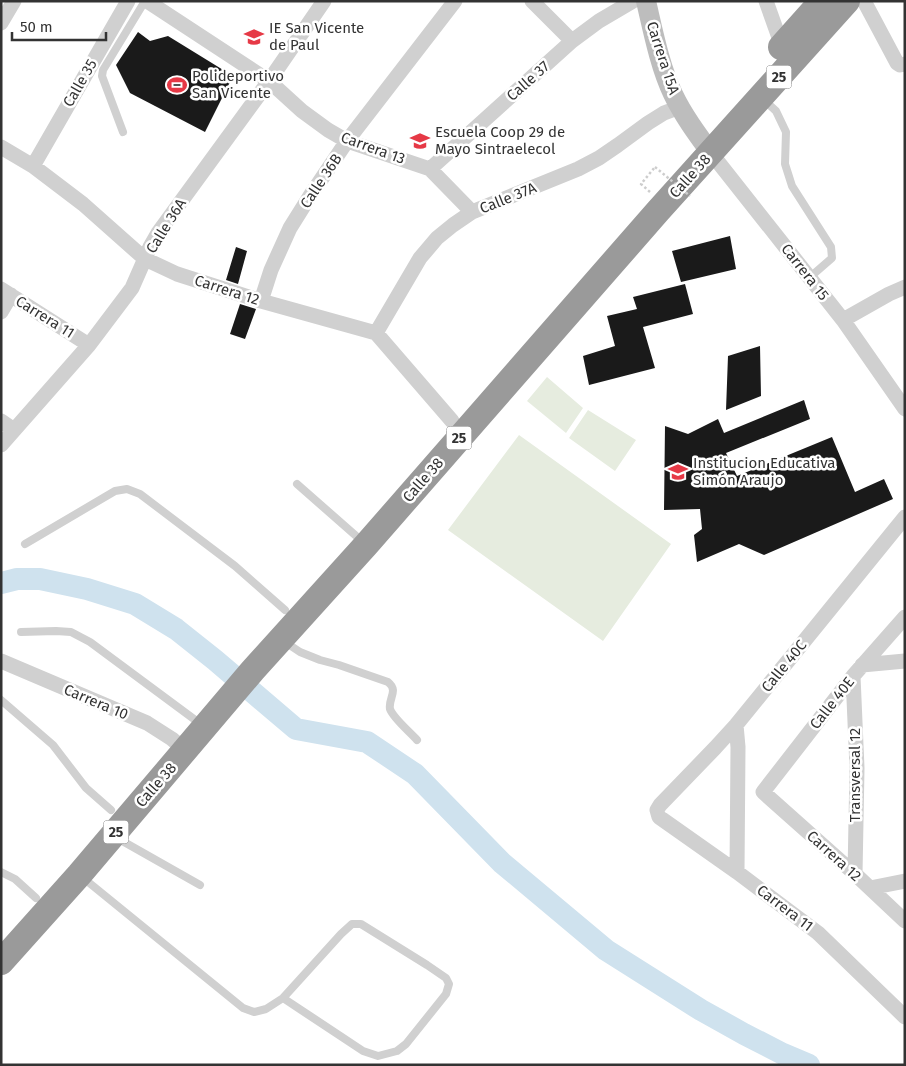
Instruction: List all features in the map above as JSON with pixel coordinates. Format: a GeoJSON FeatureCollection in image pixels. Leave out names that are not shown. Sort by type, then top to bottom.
{"type":"FeatureCollection","features":[{"type":"Feature","properties":{"kind":"highway","name":"Calle 38"},"geometry":{"type":"LineString","coordinates":[[1,937],[36,898],[112,822],[248,664],[285,610],[360,538],[705,146],[782,46],[822,1]]}},
{"type":"Feature","properties":{"kind":"highway","name":"Calle 38"},"geometry":{"type":"LineString","coordinates":[[248,664],[281,639],[452,421],[651,193],[761,97],[848,1]]}},
{"type":"Feature","properties":{"kind":"highway","name":"Calle 38"},"geometry":{"type":"LineString","coordinates":[[1,962],[79,875],[112,822]]}},
{"type":"Feature","properties":{"kind":"street"},"geometry":{"type":"LineString","coordinates":[[1,23],[14,1]]}},
{"type":"Feature","properties":{"kind":"street","name":"Calle 35"},"geometry":{"type":"LineString","coordinates":[[33,166],[128,1]]}},
{"type":"Feature","properties":{"kind":"street","name":"Carrera 13"},"geometry":{"type":"LineString","coordinates":[[146,1],[269,81],[302,111],[328,130],[347,141],[430,169],[472,212]]}},
{"type":"Feature","properties":{"kind":"street","name":"Calle 36A"},"geometry":{"type":"LineString","coordinates":[[1,445],[89,345],[132,288],[158,233],[269,81],[324,1]]}},
{"type":"Feature","properties":{"kind":"street","name":"Calle 36B"},"geometry":{"type":"LineString","coordinates":[[261,301],[271,270],[290,228],[310,196],[347,141],[455,1]]}},
{"type":"Feature","properties":{"kind":"street"},"geometry":{"type":"LineString","coordinates":[[532,1],[572,42]]}},
{"type":"Feature","properties":{"kind":"street","name":"Calle 37"},"geometry":{"type":"LineString","coordinates":[[430,169],[572,42],[599,21],[633,1]]}},
{"type":"Feature","properties":{"kind":"street","name":"Carrera 15A"},"geometry":{"type":"LineString","coordinates":[[646,1],[665,74],[672,93],[705,146]]}},
{"type":"Feature","properties":{"kind":"street"},"geometry":{"type":"LineString","coordinates":[[766,1],[782,46]]}},
{"type":"Feature","properties":{"kind":"street"},"geometry":{"type":"LineString","coordinates":[[864,1],[897,63],[902,65]]}},
{"type":"Feature","properties":{"kind":"street","name":"Calle 37A"},"geometry":{"type":"LineString","coordinates":[[376,333],[420,258],[437,238],[453,225],[472,212],[578,169],[599,158],[664,113],[680,107]]}},
{"type":"Feature","properties":{"kind":"street","name":"Carrera 15"},"geometry":{"type":"LineString","coordinates":[[705,146],[843,320],[905,409]]}},
{"type":"Feature","properties":{"kind":"street","name":"Carrera 12"},"geometry":{"type":"LineString","coordinates":[[1,147],[33,166],[83,204],[145,259],[178,274],[261,301],[376,333]]}},
{"type":"Feature","properties":{"kind":"street"},"geometry":{"type":"LineString","coordinates":[[843,320],[905,287]]}},
{"type":"Feature","properties":{"kind":"street"},"geometry":{"type":"LineString","coordinates":[[1,312],[6,292]]}},
{"type":"Feature","properties":{"kind":"street","name":"Carrera 11"},"geometry":{"type":"LineString","coordinates":[[6,292],[89,345]]}},
{"type":"Feature","properties":{"kind":"street"},"geometry":{"type":"LineString","coordinates":[[376,333],[452,421]]}},
{"type":"Feature","properties":{"kind":"street"},"geometry":{"type":"LineString","coordinates":[[1,420],[14,430]]}},
{"type":"Feature","properties":{"kind":"street","name":"Calle 40C"},"geometry":{"type":"LineString","coordinates":[[657,810],[736,725],[905,517]]}},
{"type":"Feature","properties":{"kind":"street","name":"Calle 40E"},"geometry":{"type":"LineString","coordinates":[[763,792],[858,671],[905,617]]}},
{"type":"Feature","properties":{"kind":"street","name":"Carrera 10"},"geometry":{"type":"LineString","coordinates":[[1,661],[146,723],[179,745]]}},
{"type":"Feature","properties":{"kind":"street"},"geometry":{"type":"LineString","coordinates":[[858,671],[905,661]]}},
{"type":"Feature","properties":{"kind":"street","name":"Transversal 12"},"geometry":{"type":"LineString","coordinates":[[855,874],[858,671]]}},
{"type":"Feature","properties":{"kind":"street"},"geometry":{"type":"LineString","coordinates":[[736,725],[738,747],[738,872]]}},
{"type":"Feature","properties":{"kind":"street","name":"Carrera 12"},"geometry":{"type":"LineString","coordinates":[[763,792],[905,921]]}},
{"type":"Feature","properties":{"kind":"street","name":"Carrera 11"},"geometry":{"type":"LineString","coordinates":[[657,810],[659,817],[738,872],[818,933],[905,1017]]}},
{"type":"Feature","properties":{"kind":"street"},"geometry":{"type":"LineString","coordinates":[[870,888],[905,881]]}},
{"type":"Feature","properties":{"kind":"lane"},"geometry":{"type":"LineString","coordinates":[[123,132],[102,76],[103,70],[146,1]]}},
{"type":"Feature","properties":{"kind":"lane"},"geometry":{"type":"LineString","coordinates":[[761,97],[776,111],[786,132],[785,164],[792,186],[831,247],[832,258],[809,278]]}},
{"type":"Feature","properties":{"kind":"lane"},"geometry":{"type":"LineString","coordinates":[[297,484],[360,538]]}},
{"type":"Feature","properties":{"kind":"lane"},"geometry":{"type":"LineString","coordinates":[[25,544],[115,491],[127,489],[140,494],[227,560],[285,610]]}},
{"type":"Feature","properties":{"kind":"lane"},"geometry":{"type":"LineString","coordinates":[[21,632],[70,632],[90,642],[198,722]]}},
{"type":"Feature","properties":{"kind":"lane"},"geometry":{"type":"LineString","coordinates":[[281,639],[300,652],[388,682],[394,689],[390,703],[392,713],[417,740]]}},
{"type":"Feature","properties":{"kind":"lane"},"geometry":{"type":"LineString","coordinates":[[1,700],[53,745],[112,822],[120,840],[200,886]]}},
{"type":"Feature","properties":{"kind":"lane"},"geometry":{"type":"LineString","coordinates":[[1,872],[15,879],[36,898]]}},
{"type":"Feature","properties":{"kind":"lane"},"geometry":{"type":"LineString","coordinates":[[79,875],[242,1008],[254,1012],[266,1009],[283,998],[352,924],[361,924],[427,965],[446,978],[449,984],[446,994],[406,1044],[397,1051],[378,1056],[363,1051],[283,998]]}},
{"type":"Feature","properties":{"kind":"path"},"geometry":{"type":"LineString","coordinates":[[651,193],[641,184],[656,167],[690,196]]}},
{"type":"Feature","properties":{"kind":"shaded area"},"geometry":{"type":"Polygon","coordinates":[[[547,377],[583,408],[566,433],[527,401],[547,377]]]}},
{"type":"Feature","properties":{"kind":"shaded area"},"geometry":{"type":"Polygon","coordinates":[[[588,410],[636,440],[615,471],[569,438],[588,410]]]}},
{"type":"Feature","properties":{"kind":"shaded area"},"geometry":{"type":"Polygon","coordinates":[[[519,435],[671,544],[603,641],[448,530],[519,435]]]}},
{"type":"Feature","properties":{"kind":"building","name":"Polideportivo San Vicente"},"geometry":{"type":"Polygon","coordinates":[[[138,32],[150,41],[168,36],[233,76],[205,132],[130,93],[116,65],[138,32]]]}},
{"type":"Feature","properties":{"kind":"building"},"geometry":{"type":"Polygon","coordinates":[[[730,236],[736,269],[681,282],[672,251],[730,236]]]}},
{"type":"Feature","properties":{"kind":"building"},"geometry":{"type":"Polygon","coordinates":[[[236,247],[247,251],[238,284],[226,280],[236,247]]]}},
{"type":"Feature","properties":{"kind":"building"},"geometry":{"type":"Polygon","coordinates":[[[685,284],[693,314],[643,327],[655,368],[589,385],[583,356],[615,346],[607,316],[637,309],[633,297],[685,284]]]}},
{"type":"Feature","properties":{"kind":"building"},"geometry":{"type":"Polygon","coordinates":[[[240,304],[256,309],[245,339],[230,334],[240,304]]]}},
{"type":"Feature","properties":{"kind":"building"},"geometry":{"type":"Polygon","coordinates":[[[760,346],[761,396],[726,410],[728,356],[760,346]]]}},
{"type":"Feature","properties":{"kind":"building"},"geometry":{"type":"Polygon","coordinates":[[[804,400],[810,419],[726,453],[737,476],[832,437],[855,492],[884,479],[893,499],[764,555],[739,544],[697,562],[694,535],[702,529],[700,509],[664,510],[665,426],[688,434],[718,419],[724,433],[804,400]]]}},
{"type":"Feature","properties":{"kind":"waterway"},"geometry":{"type":"LineString","coordinates":[[1,583],[17,579],[40,579],[87,589],[135,604],[176,629],[296,729],[367,742],[415,774],[502,863],[606,950],[701,1010],[783,1054],[809,1065]]}},
{"type":"Feature","properties":{"kind":"place","name":"IE San Vicente de Paul"},"geometry":{"type":"Point","coordinates":[254,37]}},
{"type":"Feature","properties":{"kind":"place","name":"Polideportivo San Vicente"},"geometry":{"type":"Point","coordinates":[177,85]}},
{"type":"Feature","properties":{"kind":"place","name":"Escuela Coop 29 de Mayo Sintraelecol"},"geometry":{"type":"Point","coordinates":[420,141]}},
{"type":"Feature","properties":{"kind":"place","name":"Institucion Educativa Simón Araujo"},"geometry":{"type":"Point","coordinates":[678,472]}}]}
